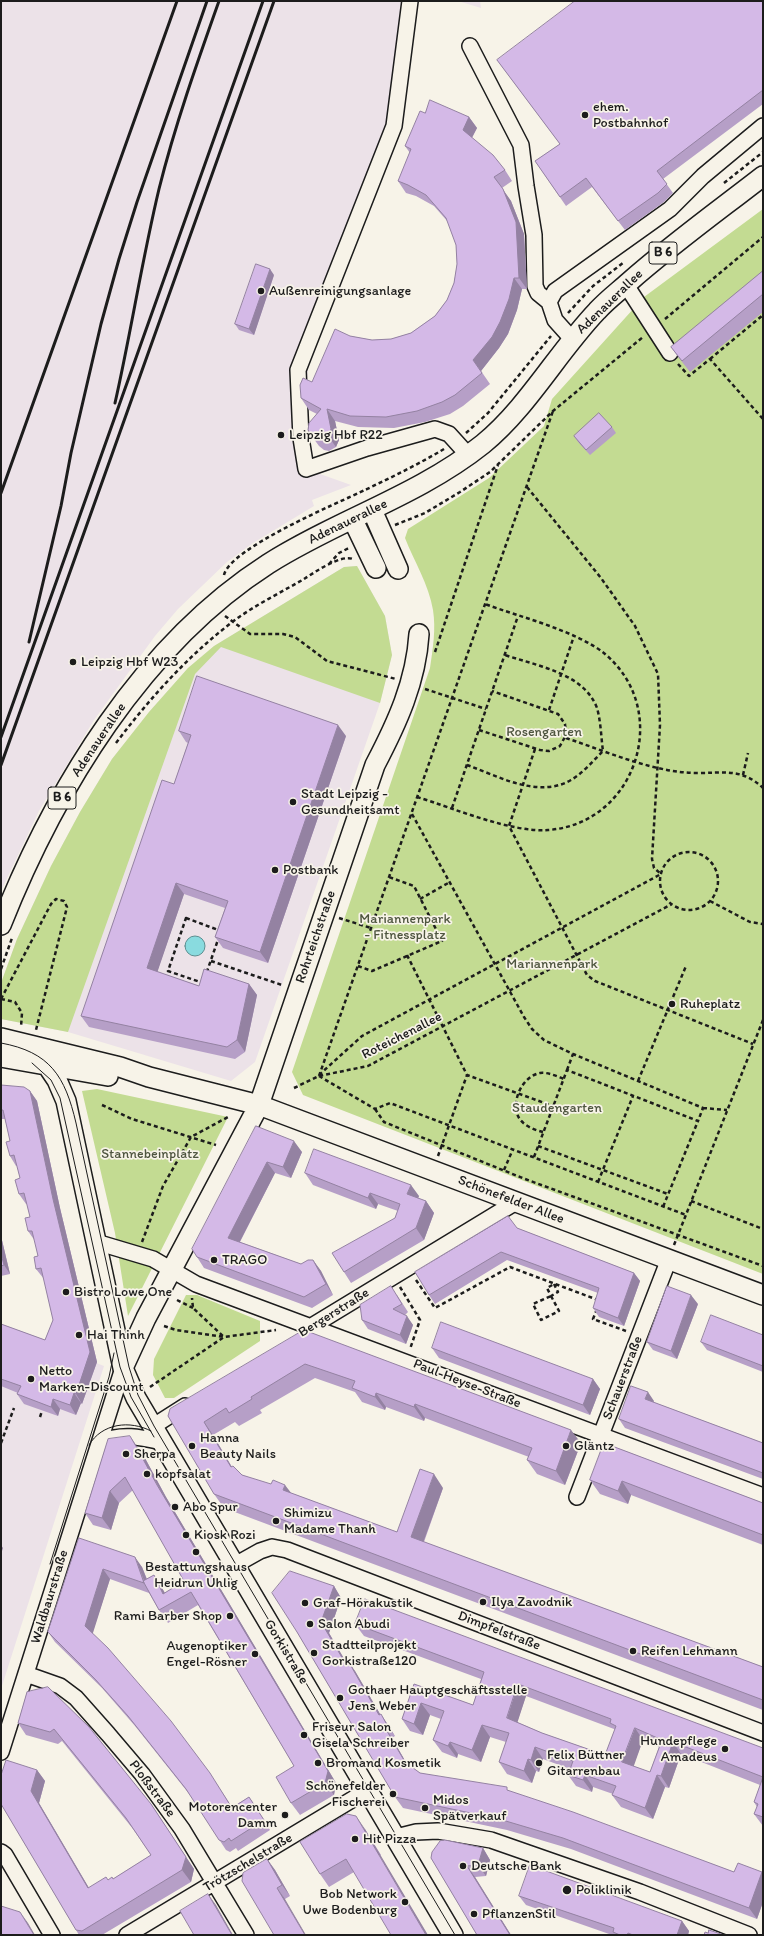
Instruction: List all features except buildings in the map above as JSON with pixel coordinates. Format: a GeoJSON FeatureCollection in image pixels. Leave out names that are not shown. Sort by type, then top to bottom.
{"type":"FeatureCollection","features":[{"type":"Feature","properties":{"kind":"main road","name":"Adenauerallee"},"geometry":{"type":"LineString","coordinates":[[7,931],[38,842],[76,773],[119,708],[177,638],[212,607],[268,564],[301,545],[353,520],[444,472],[468,455],[504,424],[539,383],[572,339],[599,308],[671,247],[763,176]]}},
{"type":"Feature","properties":{"kind":"main road"},"geometry":{"type":"LineString","coordinates":[[372,510],[398,569]]}},
{"type":"Feature","properties":{"kind":"main road"},"geometry":{"type":"LineString","coordinates":[[353,520],[376,568]]}},
{"type":"Feature","properties":{"kind":"main road","name":"Rohrteichstraße"},"geometry":{"type":"LineString","coordinates":[[259,1105],[375,765],[396,725],[411,684],[418,652],[419,634]]}},
{"type":"Feature","properties":{"kind":"main road"},"geometry":{"type":"LineString","coordinates":[[1,1038],[68,1062],[120,1067],[148,1077],[259,1105],[146,1318],[123,1368]]}},
{"type":"Feature","properties":{"kind":"main road"},"geometry":{"type":"LineString","coordinates":[[1,1057],[37,1052]]}},
{"type":"Feature","properties":{"kind":"main road"},"geometry":{"type":"LineString","coordinates":[[37,1052],[62,1090],[66,1101],[123,1368]]}},
{"type":"Feature","properties":{"kind":"main road"},"geometry":{"type":"LineString","coordinates":[[62,1090],[68,1062]]}},
{"type":"Feature","properties":{"kind":"main road","name":"Schönefelder Allee"},"geometry":{"type":"LineString","coordinates":[[259,1105],[763,1295]]}},
{"type":"Feature","properties":{"kind":"main road","name":"Gorkistraße"},"geometry":{"type":"LineString","coordinates":[[123,1368],[136,1398],[157,1435],[453,1935]]}},
{"type":"Feature","properties":{"kind":"street"},"geometry":{"type":"LineString","coordinates":[[410,1],[394,126],[298,370],[301,438],[306,469],[366,448],[435,429],[449,434],[468,455]]}},
{"type":"Feature","properties":{"kind":"street"},"geometry":{"type":"LineString","coordinates":[[470,46],[521,145],[534,235],[535,286],[538,293],[548,302],[555,320],[572,339]]}},
{"type":"Feature","properties":{"kind":"street"},"geometry":{"type":"LineString","coordinates":[[548,302],[555,291],[670,209],[702,176],[763,126]]}},
{"type":"Feature","properties":{"kind":"street"},"geometry":{"type":"LineString","coordinates":[[626,285],[670,353]]}},
{"type":"Feature","properties":{"kind":"street"},"geometry":{"type":"LineString","coordinates":[[1,1053],[19,1057],[37,1052]]}},
{"type":"Feature","properties":{"kind":"street","name":"Bergerstraße"},"geometry":{"type":"LineString","coordinates":[[288,1334],[312,1326],[516,1202]]}},
{"type":"Feature","properties":{"kind":"street"},"geometry":{"type":"LineString","coordinates":[[96,1242],[158,1261],[171,1271]]}},
{"type":"Feature","properties":{"kind":"street","name":"Schauerstraße"},"geometry":{"type":"LineString","coordinates":[[577,1497],[669,1259]]}},
{"type":"Feature","properties":{"kind":"street","name":"Paul-Heyse-Straße"},"geometry":{"type":"LineString","coordinates":[[171,1271],[196,1284],[406,1361],[763,1496]]}},
{"type":"Feature","properties":{"kind":"street","name":"Waldbaurstraße"},"geometry":{"type":"LineString","coordinates":[[1,1752],[123,1368]]}},
{"type":"Feature","properties":{"kind":"street"},"geometry":{"type":"LineString","coordinates":[[100,1442],[118,1436],[157,1435],[195,1400]]}},
{"type":"Feature","properties":{"kind":"street","name":"Dimpfelstraße"},"geometry":{"type":"LineString","coordinates":[[235,1565],[260,1551],[272,1547],[288,1550],[763,1733]]}},
{"type":"Feature","properties":{"kind":"street","name":"Ploßstraße"},"geometry":{"type":"LineString","coordinates":[[26,1674],[60,1686],[76,1698],[90,1713],[162,1801],[216,1883],[246,1935]]}},
{"type":"Feature","properties":{"kind":"street","name":"Trötzschelstraße"},"geometry":{"type":"LineString","coordinates":[[127,1935],[216,1883],[368,1790]]}},
{"type":"Feature","properties":{"kind":"street"},"geometry":{"type":"LineString","coordinates":[[396,1837],[416,1832],[438,1831],[492,1840],[640,1892],[749,1935]]}},
{"type":"Feature","properties":{"kind":"street"},"geometry":{"type":"LineString","coordinates":[[1,1852],[5,1855],[52,1935]]}},
{"type":"Feature","properties":{"kind":"path"},"geometry":{"type":"LineString","coordinates":[[689,376],[763,315]]}},
{"type":"Feature","properties":{"kind":"path"},"geometry":{"type":"LineString","coordinates":[[710,359],[763,419]]}},
{"type":"Feature","properties":{"kind":"path"},"geometry":{"type":"LineString","coordinates":[[294,1088],[319,1076],[554,411],[498,465],[460,492],[409,520]]}},
{"type":"Feature","properties":{"kind":"path"},"geometry":{"type":"LineString","coordinates":[[322,510],[431,457]]}},
{"type":"Feature","properties":{"kind":"path"},"geometry":{"type":"LineString","coordinates":[[433,658],[498,465]]}},
{"type":"Feature","properties":{"kind":"path"},"geometry":{"type":"LineString","coordinates":[[527,486],[600,578],[634,626],[658,674],[660,725],[652,859],[654,868],[661,874],[662,891],[672,904],[684,909],[693,910],[701,908],[710,901],[750,922],[763,924]]}},
{"type":"Feature","properties":{"kind":"path"},"geometry":{"type":"LineString","coordinates":[[112,750],[142,709],[190,657],[232,622],[328,565],[343,558],[351,558],[376,568]]}},
{"type":"Feature","properties":{"kind":"path"},"geometry":{"type":"LineString","coordinates":[[417,797],[509,826],[532,830],[563,828],[583,821],[602,810],[617,796],[636,762],[640,745],[639,713],[630,687],[616,665],[605,655],[574,636],[485,604]]}},
{"type":"Feature","properties":{"kind":"path"},"geometry":{"type":"LineString","coordinates":[[212,607],[250,634],[282,634],[295,637],[327,661],[411,684],[486,709]]}},
{"type":"Feature","properties":{"kind":"path"},"geometry":{"type":"LineString","coordinates":[[452,808],[518,616]]}},
{"type":"Feature","properties":{"kind":"path"},"geometry":{"type":"LineString","coordinates":[[549,710],[574,636]]}},
{"type":"Feature","properties":{"kind":"path"},"geometry":{"type":"LineString","coordinates":[[505,655],[561,674],[579,684],[594,703],[599,718],[603,751]]}},
{"type":"Feature","properties":{"kind":"path"},"geometry":{"type":"LineString","coordinates":[[479,730],[545,751],[554,750],[560,746],[566,738],[567,729],[564,721],[558,714],[492,691]]}},
{"type":"Feature","properties":{"kind":"path"},"geometry":{"type":"LineString","coordinates":[[566,738],[657,768],[679,772],[731,772],[743,775],[753,778],[763,788]]}},
{"type":"Feature","properties":{"kind":"path"},"geometry":{"type":"LineString","coordinates":[[535,749],[509,826],[588,975],[594,981],[753,1044]]}},
{"type":"Feature","properties":{"kind":"path"},"geometry":{"type":"LineString","coordinates":[[467,765],[539,788],[562,784],[578,775],[603,751]]}},
{"type":"Feature","properties":{"kind":"path"},"geometry":{"type":"LineString","coordinates":[[743,775],[748,753]]}},
{"type":"Feature","properties":{"kind":"path"},"geometry":{"type":"LineString","coordinates":[[412,814],[532,1029],[544,1040],[573,1054],[703,1108],[727,1110]]}},
{"type":"Feature","properties":{"kind":"path","name":"Roteichenallee"},"geometry":{"type":"LineString","coordinates":[[319,1076],[362,1036],[661,874],[666,864],[679,854],[691,852],[705,856],[713,864],[718,878],[717,891],[710,901]]}},
{"type":"Feature","properties":{"kind":"path"},"geometry":{"type":"LineString","coordinates":[[358,966],[372,971],[442,941],[414,886],[389,877]]}},
{"type":"Feature","properties":{"kind":"path"},"geometry":{"type":"LineString","coordinates":[[420,899],[450,882]]}},
{"type":"Feature","properties":{"kind":"path"},"geometry":{"type":"LineString","coordinates":[[21,1026],[22,1013],[15,1002],[1,999],[51,904],[56,899],[64,901],[67,907],[37,1052]]}},
{"type":"Feature","properties":{"kind":"path","name":"Roteichenallee"},"geometry":{"type":"LineString","coordinates":[[319,1076],[368,1066],[672,904]]}},
{"type":"Feature","properties":{"kind":"path"},"geometry":{"type":"LineString","coordinates":[[324,912],[371,928]]}},
{"type":"Feature","properties":{"kind":"path"},"geometry":{"type":"LineString","coordinates":[[186,918],[222,930],[203,983],[186,977],[168,971],[186,918]]}},
{"type":"Feature","properties":{"kind":"path"},"geometry":{"type":"LineString","coordinates":[[1,969],[7,931]]}},
{"type":"Feature","properties":{"kind":"path"},"geometry":{"type":"LineString","coordinates":[[407,955],[467,1075],[553,1106]]}},
{"type":"Feature","properties":{"kind":"path"},"geometry":{"type":"LineString","coordinates":[[211,961],[298,991]]}},
{"type":"Feature","properties":{"kind":"path"},"geometry":{"type":"LineString","coordinates":[[638,1081],[686,966]]}},
{"type":"Feature","properties":{"kind":"path"},"geometry":{"type":"LineString","coordinates":[[184,983],[186,977]]}},
{"type":"Feature","properties":{"kind":"path"},"geometry":{"type":"LineString","coordinates":[[669,1259],[763,1020]]}},
{"type":"Feature","properties":{"kind":"path"},"geometry":{"type":"LineString","coordinates":[[534,1157],[573,1054]]}},
{"type":"Feature","properties":{"kind":"path"},"geometry":{"type":"LineString","coordinates":[[567,1070],[698,1121]]}},
{"type":"Feature","properties":{"kind":"path"},"geometry":{"type":"LineString","coordinates":[[543,1132],[526,1125],[518,1116],[516,1104],[518,1093],[523,1084],[530,1077],[540,1073],[552,1074],[564,1079]]}},
{"type":"Feature","properties":{"kind":"path"},"geometry":{"type":"LineString","coordinates":[[432,1170],[467,1075]]}},
{"type":"Feature","properties":{"kind":"path"},"geometry":{"type":"LineString","coordinates":[[319,1076],[375,1109],[384,1122],[504,1170],[763,1266]]}},
{"type":"Feature","properties":{"kind":"path"},"geometry":{"type":"LineString","coordinates":[[598,1182],[633,1096]]}},
{"type":"Feature","properties":{"kind":"path"},"geometry":{"type":"LineString","coordinates":[[375,1109],[390,1103],[450,1124],[686,1215]]}},
{"type":"Feature","properties":{"kind":"path"},"geometry":{"type":"LineString","coordinates":[[102,1105],[132,1118],[216,1145]]}},
{"type":"Feature","properties":{"kind":"path"},"geometry":{"type":"LineString","coordinates":[[663,1206],[703,1108]]}},
{"type":"Feature","properties":{"kind":"path"},"geometry":{"type":"LineString","coordinates":[[138,1254],[163,1186],[191,1137],[228,1117]]}},
{"type":"Feature","properties":{"kind":"path"},"geometry":{"type":"LineString","coordinates":[[538,1146],[604,1169],[668,1194]]}},
{"type":"Feature","properties":{"kind":"path"},"geometry":{"type":"LineString","coordinates":[[504,1170],[513,1149]]}},
{"type":"Feature","properties":{"kind":"path"},"geometry":{"type":"LineString","coordinates":[[691,1202],[763,1229]]}},
{"type":"Feature","properties":{"kind":"path"},"geometry":{"type":"LineString","coordinates":[[408,1268],[435,1308],[510,1267],[600,1300],[593,1319],[639,1336]]}},
{"type":"Feature","properties":{"kind":"path"},"geometry":{"type":"LineString","coordinates":[[394,1276],[420,1320],[406,1361]]}},
{"type":"Feature","properties":{"kind":"path"},"geometry":{"type":"LineString","coordinates":[[554,1284],[547,1288],[551,1296],[559,1311],[541,1320],[533,1304],[551,1296],[558,1292],[554,1284]]}},
{"type":"Feature","properties":{"kind":"path"},"geometry":{"type":"LineString","coordinates":[[192,1294],[193,1308]]}},
{"type":"Feature","properties":{"kind":"path"},"geometry":{"type":"LineString","coordinates":[[177,1300],[193,1308],[224,1337]]}},
{"type":"Feature","properties":{"kind":"path"},"geometry":{"type":"LineString","coordinates":[[164,1326],[176,1330],[224,1337],[288,1334]]}},
{"type":"Feature","properties":{"kind":"path"},"geometry":{"type":"LineString","coordinates":[[150,1387],[224,1337]]}},
{"type":"Feature","properties":{"kind":"path"},"geometry":{"type":"LineString","coordinates":[[1,1443],[14,1408]]}},
{"type":"Feature","properties":{"kind":"path"},"geometry":{"type":"LineString","coordinates":[[40,1417],[42,1411]]}},
{"type":"Feature","properties":{"kind":"shaded area"},"geometry":{"type":"Polygon","coordinates":[[[1,1],[404,1],[389,124],[310,352],[304,407],[306,469],[351,485],[312,500],[314,506],[253,543],[227,562],[178,609],[155,636],[94,720],[39,811],[1,891],[1,1]]]}},
{"type":"Feature","properties":{"kind":"shaded area"},"geometry":{"type":"Polygon","coordinates":[[[458,1],[480,1],[481,8],[458,1]]]}},
{"type":"Feature","properties":{"kind":"shaded area"},"geometry":{"type":"Polygon","coordinates":[[[357,566],[385,616],[392,655],[380,703],[255,1062],[231,1081],[68,1032],[1,1019],[1,983],[17,939],[51,866],[80,812],[112,759],[149,712],[188,668],[214,646],[344,567],[357,566]]]}},
{"type":"Feature","properties":{"kind":"shaded area"},"geometry":{"type":"Polygon","coordinates":[[[1,1325],[104,1366],[1,1689],[1,1325]]]}},
{"type":"Feature","properties":{"kind":"green space","name":"Mariannenpark"},"geometry":{"type":"Polygon","coordinates":[[[763,209],[763,1274],[303,1095],[292,1072],[430,668],[434,631],[433,610],[425,582],[405,538],[408,529],[489,478],[544,426],[552,399],[644,297],[763,209]]]}},
{"type":"Feature","properties":{"kind":"green space"},"geometry":{"type":"Polygon","coordinates":[[[357,566],[385,616],[392,655],[380,703],[221,647],[195,674],[68,1032],[1,1019],[1,983],[17,939],[51,866],[80,812],[112,759],[149,712],[188,668],[214,646],[344,567],[357,566]]]}},
{"type":"Feature","properties":{"kind":"green space","name":"Stannebeinplatz"},"geometry":{"type":"Polygon","coordinates":[[[97,1089],[228,1117],[128,1316],[115,1233],[82,1091],[97,1089]]]}},
{"type":"Feature","properties":{"kind":"green space"},"geometry":{"type":"Polygon","coordinates":[[[186,1295],[197,1295],[260,1321],[260,1341],[174,1398],[165,1398],[153,1375],[154,1359],[186,1295]]]}},
{"type":"Feature","properties":{"kind":"water"},"geometry":{"type":"Polygon","coordinates":[[[195,936],[202,939],[205,946],[202,953],[195,956],[188,953],[185,946],[188,939],[195,936]]]}},
{"type":"Feature","properties":{"kind":"tram line"},"geometry":{"type":"LineString","coordinates":[[1,1043],[18,1047],[43,1060],[53,1069],[67,1092],[76,1123],[129,1367],[138,1395],[154,1426],[455,1935]]}},
{"type":"Feature","properties":{"kind":"tram line"},"geometry":{"type":"LineString","coordinates":[[32,1063],[51,1080],[60,1098],[120,1367],[131,1397],[154,1437]]}},
{"type":"Feature","properties":{"kind":"tram line"},"geometry":{"type":"LineString","coordinates":[[50,1564],[109,1377],[114,1353]]}},
{"type":"Feature","properties":{"kind":"tram line"},"geometry":{"type":"LineString","coordinates":[[89,1445],[101,1432],[117,1426],[134,1425],[151,1431]]}},
{"type":"Feature","properties":{"kind":"railway"},"geometry":{"type":"LineString","coordinates":[[1,493],[177,1]]}},
{"type":"Feature","properties":{"kind":"railway"},"geometry":{"type":"LineString","coordinates":[[29,642],[101,324],[119,259],[137,202],[207,1]]}},
{"type":"Feature","properties":{"kind":"railway"},"geometry":{"type":"LineString","coordinates":[[115,403],[147,242],[165,165],[179,118],[219,1]]}},
{"type":"Feature","properties":{"kind":"railway"},"geometry":{"type":"LineString","coordinates":[[1,737],[263,1]]}},
{"type":"Feature","properties":{"kind":"railway"},"geometry":{"type":"LineString","coordinates":[[1,765],[274,1]]}},
{"type":"Feature","properties":{"kind":"place","name":"ehem. Postbahnhof"},"geometry":{"type":"Point","coordinates":[585,115]}},
{"type":"Feature","properties":{"kind":"place","name":"Außenreinigungsanlage"},"geometry":{"type":"Point","coordinates":[261,291]}},
{"type":"Feature","properties":{"kind":"place","name":"Leipzig Hbf R22"},"geometry":{"type":"Point","coordinates":[281,435]}},
{"type":"Feature","properties":{"kind":"place","name":"Leipzig Hbf W23"},"geometry":{"type":"Point","coordinates":[73,662]}},
{"type":"Feature","properties":{"kind":"place","name":"Stadt Leipzig - Gesundheitsamt"},"geometry":{"type":"Point","coordinates":[293,802]}},
{"type":"Feature","properties":{"kind":"place","name":"Postbank"},"geometry":{"type":"Point","coordinates":[275,870]}},
{"type":"Feature","properties":{"kind":"place","name":"Ruheplatz"},"geometry":{"type":"Point","coordinates":[672,1004]}},
{"type":"Feature","properties":{"kind":"place","name":"TRAGO"},"geometry":{"type":"Point","coordinates":[214,1260]}},
{"type":"Feature","properties":{"kind":"place","name":"Bistro Lowe One"},"geometry":{"type":"Point","coordinates":[66,1292]}},
{"type":"Feature","properties":{"kind":"place","name":"Hai Thinh"},"geometry":{"type":"Point","coordinates":[79,1335]}},
{"type":"Feature","properties":{"kind":"place","name":"Netto Marken-Discount"},"geometry":{"type":"Point","coordinates":[31,1379]}},
{"type":"Feature","properties":{"kind":"place","name":"Hanna Beauty Nails"},"geometry":{"type":"Point","coordinates":[192,1446]}},
{"type":"Feature","properties":{"kind":"place","name":"Gläntz"},"geometry":{"type":"Point","coordinates":[566,1446]}},
{"type":"Feature","properties":{"kind":"place","name":"Sherpa"},"geometry":{"type":"Point","coordinates":[126,1454]}},
{"type":"Feature","properties":{"kind":"place","name":"kopfsalat"},"geometry":{"type":"Point","coordinates":[147,1474]}},
{"type":"Feature","properties":{"kind":"place","name":"Abo Spur"},"geometry":{"type":"Point","coordinates":[175,1507]}},
{"type":"Feature","properties":{"kind":"place","name":"Shimizu Madame Thanh"},"geometry":{"type":"Point","coordinates":[276,1521]}},
{"type":"Feature","properties":{"kind":"place","name":"Kiosk Rozi"},"geometry":{"type":"Point","coordinates":[186,1535]}},
{"type":"Feature","properties":{"kind":"place","name":"Bestattungshaus Heidrun Uhlig"},"geometry":{"type":"Point","coordinates":[196,1552]}},
{"type":"Feature","properties":{"kind":"place","name":"Ilya Zavodnik"},"geometry":{"type":"Point","coordinates":[483,1602]}},
{"type":"Feature","properties":{"kind":"place","name":"Graf-Hörakustik"},"geometry":{"type":"Point","coordinates":[305,1603]}},
{"type":"Feature","properties":{"kind":"place","name":"Rami Barber Shop"},"geometry":{"type":"Point","coordinates":[230,1616]}},
{"type":"Feature","properties":{"kind":"place","name":"Salon Abudi"},"geometry":{"type":"Point","coordinates":[310,1624]}},
{"type":"Feature","properties":{"kind":"place","name":"Reifen Lehmann"},"geometry":{"type":"Point","coordinates":[633,1651]}},
{"type":"Feature","properties":{"kind":"place","name":"Stadtteilprojekt Gorkistraße120"},"geometry":{"type":"Point","coordinates":[314,1653]}},
{"type":"Feature","properties":{"kind":"place","name":"Augenoptiker Engel-Rösner"},"geometry":{"type":"Point","coordinates":[255,1654]}},
{"type":"Feature","properties":{"kind":"place","name":"Gothaer Hauptgeschäftsstelle Jens Weber"},"geometry":{"type":"Point","coordinates":[340,1698]}},
{"type":"Feature","properties":{"kind":"place","name":"Friseur Salon Gisela Schreiber"},"geometry":{"type":"Point","coordinates":[304,1735]}},
{"type":"Feature","properties":{"kind":"place","name":"Hundepflege Amadeus"},"geometry":{"type":"Point","coordinates":[725,1749]}},
{"type":"Feature","properties":{"kind":"place","name":"Bromand Kosmetik"},"geometry":{"type":"Point","coordinates":[318,1763]}},
{"type":"Feature","properties":{"kind":"place","name":"Felix Büttner Gitarrenbau"},"geometry":{"type":"Point","coordinates":[539,1763]}},
{"type":"Feature","properties":{"kind":"place","name":"Schönefelder Fischerei"},"geometry":{"type":"Point","coordinates":[393,1794]}},
{"type":"Feature","properties":{"kind":"place","name":"Midos Spätverkauf"},"geometry":{"type":"Point","coordinates":[425,1808]}},
{"type":"Feature","properties":{"kind":"place","name":"Motorencenter Damm"},"geometry":{"type":"Point","coordinates":[285,1815]}},
{"type":"Feature","properties":{"kind":"place","name":"Hit Pizza"},"geometry":{"type":"Point","coordinates":[355,1839]}},
{"type":"Feature","properties":{"kind":"place","name":"Deutsche Bank"},"geometry":{"type":"Point","coordinates":[463,1866]}},
{"type":"Feature","properties":{"kind":"place","name":"Poliklinik"},"geometry":{"type":"Point","coordinates":[567,1890]}},
{"type":"Feature","properties":{"kind":"place","name":"Bob Network Uwe Bodenburg"},"geometry":{"type":"Point","coordinates":[405,1902]}},
{"type":"Feature","properties":{"kind":"place","name":"PflanzenStil"},"geometry":{"type":"Point","coordinates":[474,1914]}},
{"type":"Feature","properties":{"kind":"park label","name":"Rosengarten"},"geometry":{"type":"Point","coordinates":[544,732]}},
{"type":"Feature","properties":{"kind":"park label","name":"Mariannenpark - Fitnessplatz"},"geometry":{"type":"Point","coordinates":[405,928]}},
{"type":"Feature","properties":{"kind":"park label","name":"Staudengarten"},"geometry":{"type":"Point","coordinates":[557,1108]}}]}
